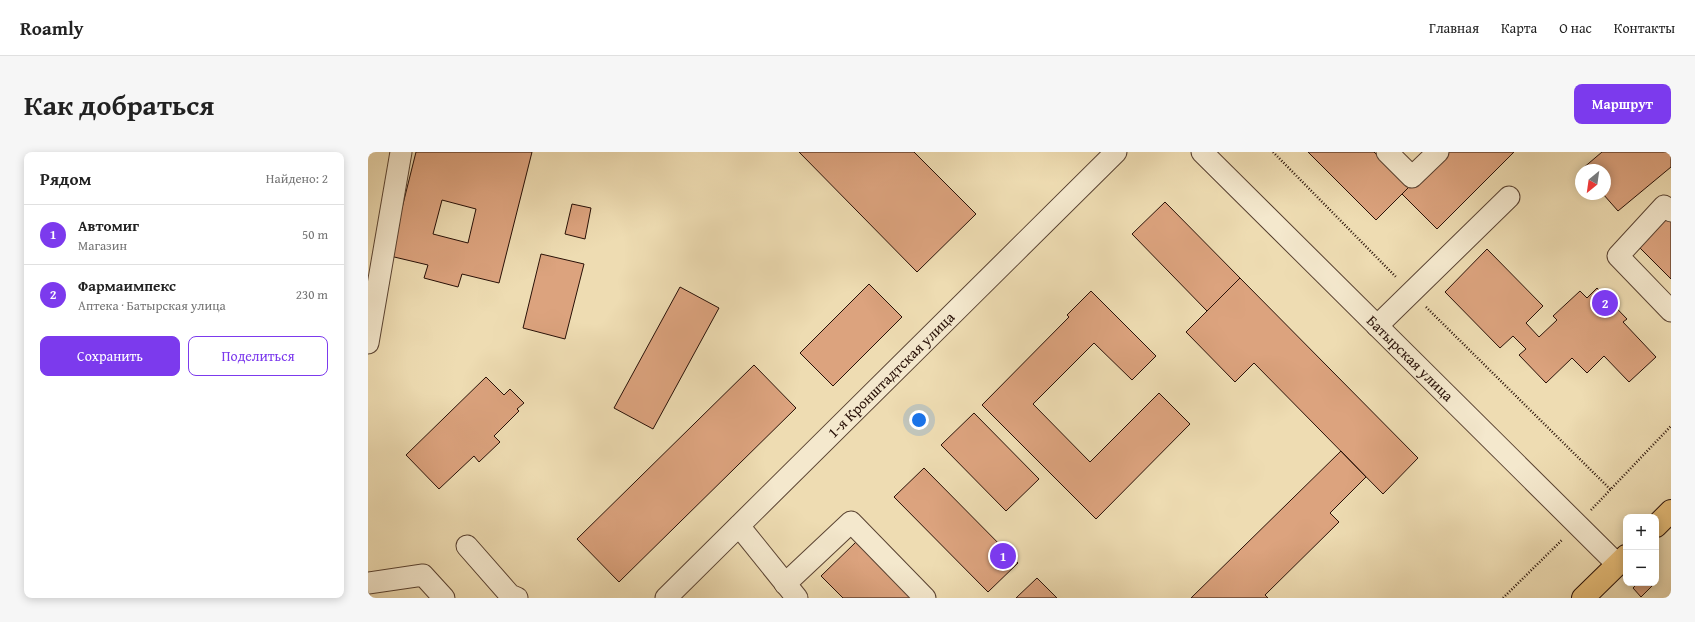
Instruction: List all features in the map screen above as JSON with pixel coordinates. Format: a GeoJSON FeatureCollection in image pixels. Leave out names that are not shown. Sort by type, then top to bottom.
{"type":"FeatureCollection","features":[{"type":"Feature","properties":{"kind":"main road"},"geometry":{"type":"LineString","coordinates":[[1659,523],[1671,511]]}},
{"type":"Feature","properties":{"kind":"main road"},"geometry":{"type":"LineString","coordinates":[[1583,598],[1622,560]]}},
{"type":"Feature","properties":{"kind":"street"},"geometry":{"type":"LineString","coordinates":[[368,343],[401,152]]}},
{"type":"Feature","properties":{"kind":"street","name":"1-я Кронштадтская улица"},"geometry":{"type":"LineString","coordinates":[[666,598],[1116,152]]}},
{"type":"Feature","properties":{"kind":"street","name":"Батырская улица"},"geometry":{"type":"LineString","coordinates":[[1202,152],[1578,525],[1622,560]]}},
{"type":"Feature","properties":{"kind":"street"},"geometry":{"type":"LineString","coordinates":[[1387,152],[1412,177],[1438,152]]}},
{"type":"Feature","properties":{"kind":"street"},"geometry":{"type":"LineString","coordinates":[[1377,326],[1509,197]]}},
{"type":"Feature","properties":{"kind":"street"},"geometry":{"type":"LineString","coordinates":[[1671,211],[1664,206],[1618,256],[1671,311]]}},
{"type":"Feature","properties":{"kind":"street"},"geometry":{"type":"LineString","coordinates":[[739,526],[791,591],[851,522],[925,598]]}},
{"type":"Feature","properties":{"kind":"street"},"geometry":{"type":"LineString","coordinates":[[467,546],[510,595],[517,598]]}},
{"type":"Feature","properties":{"kind":"street"},"geometry":{"type":"LineString","coordinates":[[368,583],[423,575],[444,598]]}},
{"type":"Feature","properties":{"kind":"path"},"geometry":{"type":"LineString","coordinates":[[1273,152],[1412,293],[1611,490]]}},
{"type":"Feature","properties":{"kind":"path"},"geometry":{"type":"LineString","coordinates":[[1503,598],[1578,525],[1671,426]]}},
{"type":"Feature","properties":{"kind":"building"},"geometry":{"type":"Polygon","coordinates":[[[416,152],[532,152],[499,283],[462,274],[458,287],[424,278],[428,265],[390,256],[416,152]],[[442,200],[433,234],[468,243],[476,209],[442,200]]]}},
{"type":"Feature","properties":{"kind":"building"},"geometry":{"type":"Polygon","coordinates":[[[799,152],[914,152],[976,214],[917,272],[799,152]]]}},
{"type":"Feature","properties":{"kind":"building"},"geometry":{"type":"Polygon","coordinates":[[[1308,152],[1374,152],[1409,187],[1376,220],[1308,152]]]}},
{"type":"Feature","properties":{"kind":"building"},"geometry":{"type":"Polygon","coordinates":[[[1444,152],[1514,152],[1437,229],[1402,194],[1444,152]]]}},
{"type":"Feature","properties":{"kind":"building"},"geometry":{"type":"Polygon","coordinates":[[[1602,152],[1671,152],[1671,167],[1618,211],[1608,200],[1611,200],[1611,164],[1588,164],[1602,152]]]}},
{"type":"Feature","properties":{"kind":"building"},"geometry":{"type":"Polygon","coordinates":[[[1165,202],[1240,278],[1207,311],[1132,234],[1165,202]]]}},
{"type":"Feature","properties":{"kind":"building"},"geometry":{"type":"Polygon","coordinates":[[[572,204],[591,208],[585,239],[565,234],[572,204]]]}},
{"type":"Feature","properties":{"kind":"building"},"geometry":{"type":"Polygon","coordinates":[[[1668,216],[1671,218],[1671,279],[1638,246],[1668,216]]]}},
{"type":"Feature","properties":{"kind":"building"},"geometry":{"type":"Polygon","coordinates":[[[1487,249],[1543,306],[1526,323],[1539,337],[1557,320],[1553,316],[1580,291],[1587,298],[1597,288],[1627,319],[1623,322],[1656,357],[1629,382],[1604,356],[1587,373],[1572,358],[1546,383],[1519,355],[1526,349],[1513,336],[1500,348],[1445,292],[1487,249]]]}},
{"type":"Feature","properties":{"kind":"building"},"geometry":{"type":"Polygon","coordinates":[[[541,254],[584,264],[565,339],[523,328],[541,254]]]}},
{"type":"Feature","properties":{"kind":"building"},"geometry":{"type":"Polygon","coordinates":[[[1240,278],[1418,458],[1383,494],[1254,363],[1235,382],[1186,332],[1240,278]]]}},
{"type":"Feature","properties":{"kind":"building"},"geometry":{"type":"Polygon","coordinates":[[[869,284],[902,317],[833,386],[800,353],[869,284]]]}},
{"type":"Feature","properties":{"kind":"building"},"geometry":{"type":"Polygon","coordinates":[[[680,287],[719,308],[653,429],[614,408],[680,287]]]}},
{"type":"Feature","properties":{"kind":"building"},"geometry":{"type":"Polygon","coordinates":[[[1091,291],[1156,356],[1132,380],[1094,343],[1033,404],[1090,462],[1159,393],[1190,424],[1096,519],[982,405],[1069,317],[1067,315],[1091,291]]]}},
{"type":"Feature","properties":{"kind":"building"},"geometry":{"type":"Polygon","coordinates":[[[754,365],[796,408],[619,582],[577,539],[754,365]]]}},
{"type":"Feature","properties":{"kind":"building"},"geometry":{"type":"Polygon","coordinates":[[[486,377],[504,395],[510,389],[524,403],[517,409],[519,411],[494,436],[500,442],[479,462],[474,456],[439,489],[406,455],[486,377]]]}},
{"type":"Feature","properties":{"kind":"building"},"geometry":{"type":"Polygon","coordinates":[[[974,413],[1039,479],[1006,511],[941,445],[974,413]]]}},
{"type":"Feature","properties":{"kind":"building"},"geometry":{"type":"Polygon","coordinates":[[[1341,451],[1366,477],[1330,513],[1339,522],[1265,595],[1268,598],[1191,598],[1341,451]]]}},
{"type":"Feature","properties":{"kind":"building"},"geometry":{"type":"Polygon","coordinates":[[[924,468],[1018,563],[988,592],[894,497],[924,468]]]}},
{"type":"Feature","properties":{"kind":"building"},"geometry":{"type":"Polygon","coordinates":[[[856,542],[911,598],[843,598],[821,576],[856,542]]]}},
{"type":"Feature","properties":{"kind":"building"},"geometry":{"type":"Polygon","coordinates":[[[1037,578],[1057,598],[1016,598],[1037,578]]]}},
{"type":"Feature","properties":{"kind":"building"},"geometry":{"type":"Polygon","coordinates":[[[1635,586],[1652,586],[1641,597],[1633,588],[1635,586]]]}},
{"type":"Feature","properties":{"kind":"place","name":"Фармаимпекс"},"geometry":{"type":"Point","coordinates":[1605,303]}},
{"type":"Feature","properties":{"kind":"place","name":"Автомиг"},"geometry":{"type":"Point","coordinates":[1003,556]}}]}
